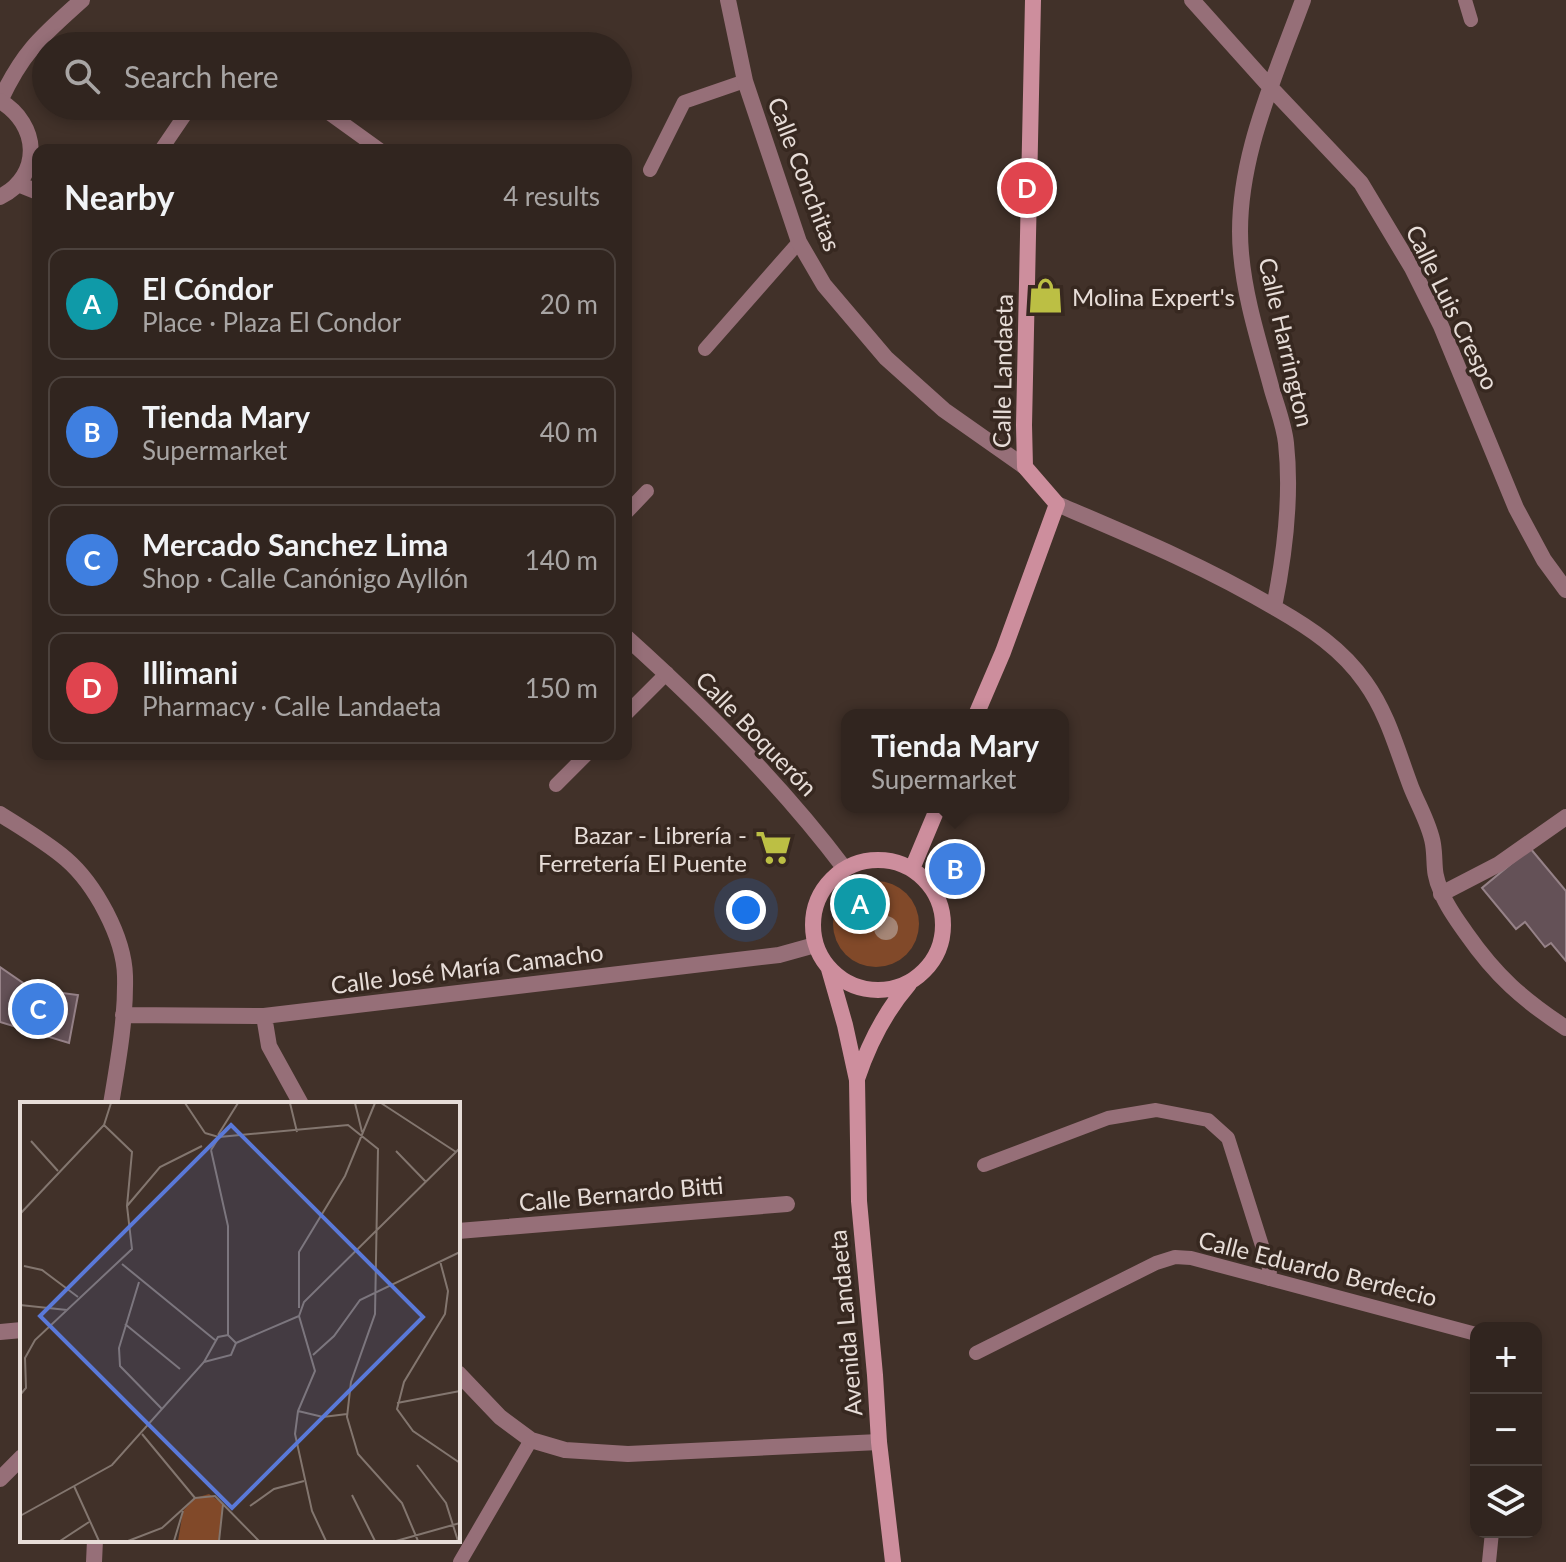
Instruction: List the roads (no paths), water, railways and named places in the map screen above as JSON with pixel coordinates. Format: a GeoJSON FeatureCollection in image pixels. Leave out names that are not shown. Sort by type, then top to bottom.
{"type":"FeatureCollection","features":[{"type":"Feature","properties":{"kind":"main road","name":"Calle Landaeta"},"geometry":{"type":"LineString","coordinates":[[1033,0],[1025,467],[1057,504]]}},
{"type":"Feature","properties":{"kind":"main road"},"geometry":{"type":"LineString","coordinates":[[979,709],[1003,652],[1057,504]]}},
{"type":"Feature","properties":{"kind":"main road"},"geometry":{"type":"LineString","coordinates":[[912,869],[935,813]]}},
{"type":"Feature","properties":{"kind":"main road"},"geometry":{"type":"LineString","coordinates":[[867,861],[891,861],[912,869],[933,888],[943,913],[942,941],[930,966],[909,984],[881,992],[852,986],[829,969],[815,945],[812,922],[817,901],[828,883],[845,869],[867,861]]}},
{"type":"Feature","properties":{"kind":"main road","name":"Avenida Landaeta"},"geometry":{"type":"LineString","coordinates":[[829,969],[857,1080],[859,1201],[879,1442],[893,1562]]}},
{"type":"Feature","properties":{"kind":"main road","name":"Avenida Landaeta"},"geometry":{"type":"LineString","coordinates":[[857,1080],[877,1029],[891,1004],[909,984]]}},
{"type":"Feature","properties":{"kind":"street"},"geometry":{"type":"LineString","coordinates":[[46,32],[82,0]]}},
{"type":"Feature","properties":{"kind":"street","name":"Calle Conchitas"},"geometry":{"type":"LineString","coordinates":[[728,0],[745,81],[799,242],[824,285],[886,358],[944,410],[1025,467]]}},
{"type":"Feature","properties":{"kind":"street","name":"Calle Luis Crespo"},"geometry":{"type":"LineString","coordinates":[[1192,0],[1361,183],[1412,268],[1441,326],[1516,508],[1544,560],[1566,590]]}},
{"type":"Feature","properties":{"kind":"street","name":"Calle Harrington"},"geometry":{"type":"LineString","coordinates":[[1274,607],[1283,563],[1288,505],[1286,441],[1249,305],[1240,251],[1244,186],[1254,134],[1303,0]]}},
{"type":"Feature","properties":{"kind":"street"},"geometry":{"type":"LineString","coordinates":[[0,197],[18,184],[30,158],[28,131],[22,118],[0,101],[15,69],[32,45]]}},
{"type":"Feature","properties":{"kind":"street"},"geometry":{"type":"LineString","coordinates":[[18,184],[32,190]]}},
{"type":"Feature","properties":{"kind":"street"},"geometry":{"type":"LineString","coordinates":[[1057,504],[1238,585],[1331,644],[1366,683],[1393,731],[1433,842],[1433,869],[1441,894],[1487,963],[1527,1002],[1566,1028]]}},
{"type":"Feature","properties":{"kind":"street","name":"Calle Boquerón"},"geometry":{"type":"LineString","coordinates":[[632,642],[667,673],[774,783],[845,869]]}},
{"type":"Feature","properties":{"kind":"street"},"geometry":{"type":"LineString","coordinates":[[0,814],[65,858],[83,877],[106,911],[125,974],[111,1102]]}},
{"type":"Feature","properties":{"kind":"street"},"geometry":{"type":"LineString","coordinates":[[1441,894],[1499,864],[1566,817]]}},
{"type":"Feature","properties":{"kind":"street","name":"Calle José María Camacho"},"geometry":{"type":"LineString","coordinates":[[123,1015],[264,1016],[779,955],[815,945]]}},
{"type":"Feature","properties":{"kind":"street"},"geometry":{"type":"LineString","coordinates":[[264,1016],[269,1046],[300,1102]]}},
{"type":"Feature","properties":{"kind":"street","name":"Calle Bernardo Bitti"},"geometry":{"type":"LineString","coordinates":[[460,1231],[787,1204]]}},
{"type":"Feature","properties":{"kind":"street"},"geometry":{"type":"LineString","coordinates":[[0,1332],[20,1330]]}},
{"type":"Feature","properties":{"kind":"street"},"geometry":{"type":"LineString","coordinates":[[460,1375],[500,1417],[531,1440],[565,1450],[628,1454],[879,1442]]}},
{"type":"Feature","properties":{"kind":"street"},"geometry":{"type":"LineString","coordinates":[[0,1479],[20,1459]]}},
{"type":"Feature","properties":{"kind":"street"},"geometry":{"type":"LineString","coordinates":[[94,1562],[95,1542]]}},
{"type":"Feature","properties":{"kind":"lane"},"geometry":{"type":"LineString","coordinates":[[1465,0],[1471,20]]}},
{"type":"Feature","properties":{"kind":"lane"},"geometry":{"type":"LineString","coordinates":[[650,170],[684,102],[745,81]]}},
{"type":"Feature","properties":{"kind":"lane"},"geometry":{"type":"LineString","coordinates":[[165,144],[181,120]]}},
{"type":"Feature","properties":{"kind":"lane"},"geometry":{"type":"LineString","coordinates":[[338,120],[372,144]]}},
{"type":"Feature","properties":{"kind":"lane"},"geometry":{"type":"LineString","coordinates":[[705,349],[799,242]]}},
{"type":"Feature","properties":{"kind":"lane"},"geometry":{"type":"LineString","coordinates":[[632,507],[647,491]]}},
{"type":"Feature","properties":{"kind":"lane"},"geometry":{"type":"LineString","coordinates":[[632,708],[667,673]]}},
{"type":"Feature","properties":{"kind":"lane"},"geometry":{"type":"LineString","coordinates":[[556,785],[581,760]]}},
{"type":"Feature","properties":{"kind":"lane"},"geometry":{"type":"LineString","coordinates":[[984,1165],[1108,1118],[1156,1110],[1208,1120],[1228,1138],[1270,1271],[1269,1279]]}},
{"type":"Feature","properties":{"kind":"lane","name":"Calle Eduardo Berdecio"},"geometry":{"type":"LineString","coordinates":[[976,1353],[1156,1263],[1175,1257],[1191,1258],[1470,1332]]}},
{"type":"Feature","properties":{"kind":"lane"},"geometry":{"type":"LineString","coordinates":[[460,1562],[531,1440]]}},
{"type":"Feature","properties":{"kind":"lane"},"geometry":{"type":"LineString","coordinates":[[1489,1562],[1491,1538]]}},
{"type":"Feature","properties":{"kind":"place","name":"Illimani"},"geometry":{"type":"Point","coordinates":[1027,188]}},
{"type":"Feature","properties":{"kind":"place","name":"Molina Expert's"},"geometry":{"type":"Point","coordinates":[1046,296]}},
{"type":"Feature","properties":{"kind":"place","name":"Bazar - Librería - Ferretería El Puente"},"geometry":{"type":"Point","coordinates":[773,848]}},
{"type":"Feature","properties":{"kind":"place","name":"Tienda Mary"},"geometry":{"type":"Point","coordinates":[955,869]}},
{"type":"Feature","properties":{"kind":"place","name":"El Cóndor"},"geometry":{"type":"Point","coordinates":[860,904]}},
{"type":"Feature","properties":{"kind":"place","name":"Mercado Sanchez Lima"},"geometry":{"type":"Point","coordinates":[38,1009]}}]}
